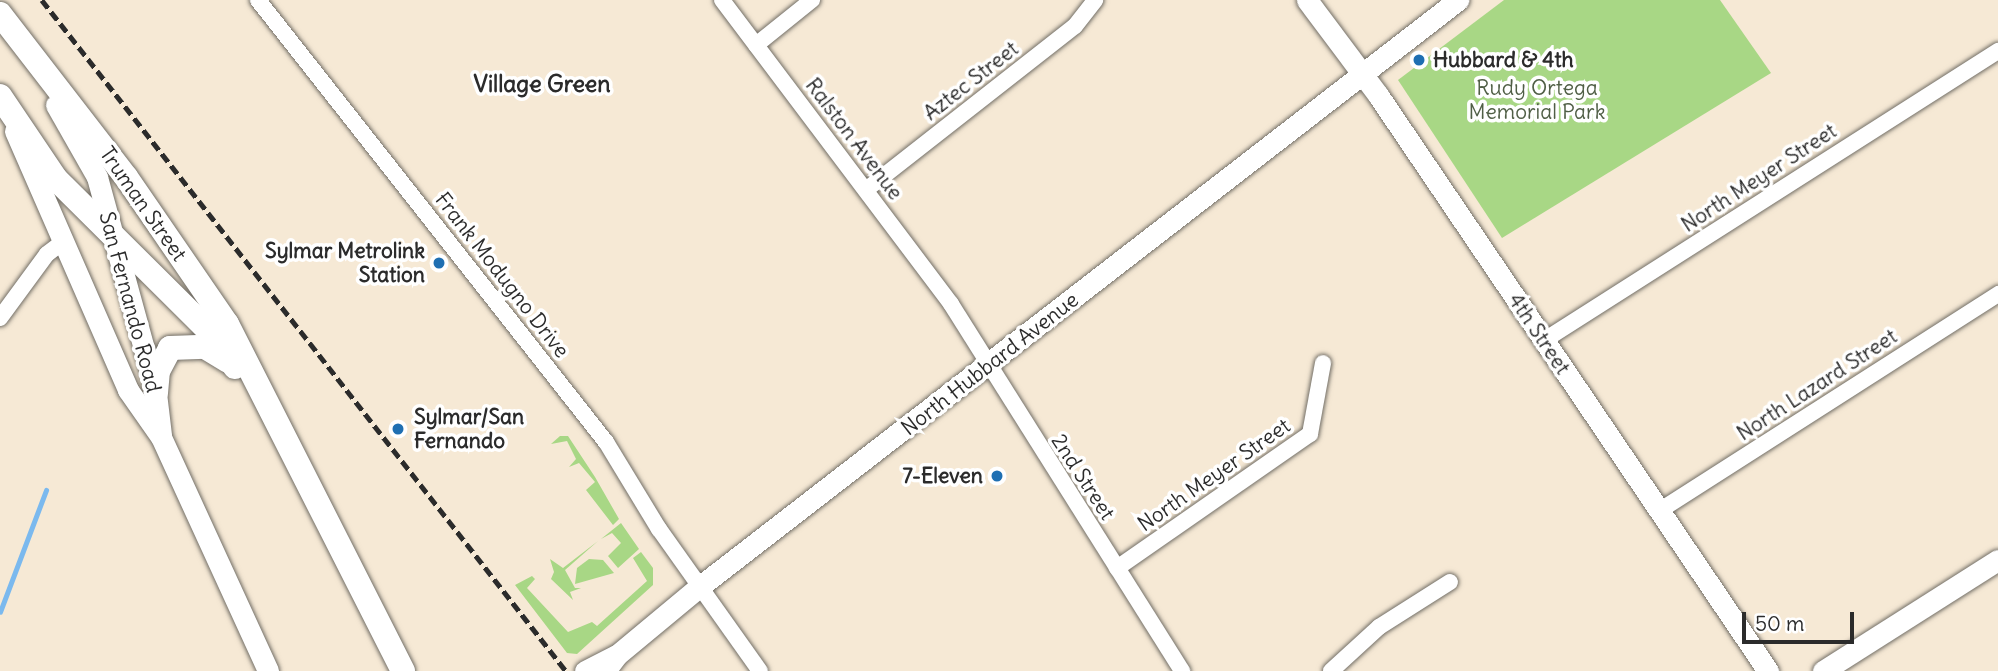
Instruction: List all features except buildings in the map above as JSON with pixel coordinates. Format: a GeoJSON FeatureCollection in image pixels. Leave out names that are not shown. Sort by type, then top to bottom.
{"type":"FeatureCollection","features":[{"type":"Feature","properties":{"kind":"main road","name":"4th Street"},"geometry":{"type":"LineString","coordinates":[[1307,0],[1363,73],[1768,671]]}},
{"type":"Feature","properties":{"kind":"main road","name":"North Hubbard Avenue"},"geometry":{"type":"LineString","coordinates":[[585,671],[611,663],[699,587],[1458,0]]}},
{"type":"Feature","properties":{"kind":"main road","name":"Truman Street"},"geometry":{"type":"LineString","coordinates":[[0,14],[126,177],[211,301],[403,671]]}},
{"type":"Feature","properties":{"kind":"main road","name":"San Fernando Road"},"geometry":{"type":"LineString","coordinates":[[0,30],[76,133],[97,177],[156,393],[161,437]]}},
{"type":"Feature","properties":{"kind":"main road","name":"Truman Street"},"geometry":{"type":"LineString","coordinates":[[3,103],[56,179],[116,242],[210,332],[267,405]]}},
{"type":"Feature","properties":{"kind":"main road","name":"San Fernando Road"},"geometry":{"type":"LineString","coordinates":[[3,103],[128,390],[161,437],[268,671]]}},
{"type":"Feature","properties":{"kind":"main road"},"geometry":{"type":"LineString","coordinates":[[156,393],[159,371],[170,348],[205,347],[231,362]]}},
{"type":"Feature","properties":{"kind":"main road"},"geometry":{"type":"LineString","coordinates":[[1823,671],[1998,560]]}},
{"type":"Feature","properties":{"kind":"street","name":"Frank Modugno Drive"},"geometry":{"type":"LineString","coordinates":[[258,0],[606,442],[699,587],[760,671]]}},
{"type":"Feature","properties":{"kind":"street","name":"Ralston Avenue"},"geometry":{"type":"LineString","coordinates":[[722,0],[951,304]]}},
{"type":"Feature","properties":{"kind":"street"},"geometry":{"type":"LineString","coordinates":[[757,45],[812,0]]}},
{"type":"Feature","properties":{"kind":"street","name":"Aztec Street"},"geometry":{"type":"LineString","coordinates":[[867,190],[1075,26],[1095,0]]}},
{"type":"Feature","properties":{"kind":"street","name":"North Meyer Street"},"geometry":{"type":"LineString","coordinates":[[1543,341],[1998,51]]}},
{"type":"Feature","properties":{"kind":"street"},"geometry":{"type":"LineString","coordinates":[[0,318],[47,254],[62,242]]}},
{"type":"Feature","properties":{"kind":"street","name":"North Lazard Street"},"geometry":{"type":"LineString","coordinates":[[1659,511],[1998,294]]}},
{"type":"Feature","properties":{"kind":"street","name":"2nd Street"},"geometry":{"type":"LineString","coordinates":[[951,304],[986,367],[1182,671]]}},
{"type":"Feature","properties":{"kind":"street","name":"North Meyer Street"},"geometry":{"type":"LineString","coordinates":[[1117,568],[1310,434],[1323,363]]}},
{"type":"Feature","properties":{"kind":"street"},"geometry":{"type":"LineString","coordinates":[[1331,671],[1379,628],[1450,582]]}},
{"type":"Feature","properties":{"kind":"green space","name":"Rudy Ortega Memorial Park"},"geometry":{"type":"Polygon","coordinates":[[[1504,0],[1720,0],[1771,73],[1502,238],[1398,80],[1504,0]]]}},
{"type":"Feature","properties":{"kind":"green space"},"geometry":{"type":"Polygon","coordinates":[[[560,436],[568,436],[595,477],[619,519],[613,525],[586,490],[595,482],[579,463],[569,467],[576,459],[567,441],[551,444],[560,436]]]}},
{"type":"Feature","properties":{"kind":"green space"},"geometry":{"type":"Polygon","coordinates":[[[621,523],[639,549],[618,568],[608,556],[621,543],[612,533],[601,539],[621,523]]]}},
{"type":"Feature","properties":{"kind":"green space"},"geometry":{"type":"Polygon","coordinates":[[[598,541],[565,570],[575,588],[581,588],[570,592],[573,600],[551,579],[554,572],[550,559],[563,568],[598,541]]]}},
{"type":"Feature","properties":{"kind":"green space"},"geometry":{"type":"Polygon","coordinates":[[[641,552],[653,568],[653,585],[577,654],[567,653],[515,585],[532,576],[535,579],[527,588],[568,632],[592,622],[597,626],[647,581],[633,558],[641,552]]]}},
{"type":"Feature","properties":{"kind":"green space"},"geometry":{"type":"Polygon","coordinates":[[[589,559],[603,560],[614,573],[575,584],[577,568],[589,559]]]}},
{"type":"Feature","properties":{"kind":"waterway"},"geometry":{"type":"LineString","coordinates":[[0,612],[46,490]]}},
{"type":"Feature","properties":{"kind":"railway"},"geometry":{"type":"LineString","coordinates":[[42,0],[566,671]]}},
{"type":"Feature","properties":{"kind":"place","name":"Hubbard & 4th"},"geometry":{"type":"Point","coordinates":[1419,60]}},
{"type":"Feature","properties":{"kind":"place","name":"Sylmar Metrolink Station"},"geometry":{"type":"Point","coordinates":[439,263]}},
{"type":"Feature","properties":{"kind":"place","name":"Sylmar/San Fernando"},"geometry":{"type":"Point","coordinates":[398,429]}},
{"type":"Feature","properties":{"kind":"place","name":"7-Eleven"},"geometry":{"type":"Point","coordinates":[997,476]}},
{"type":"Feature","properties":{"kind":"district","name":"Village Green"},"geometry":{"type":"Point","coordinates":[542,84]}}]}
